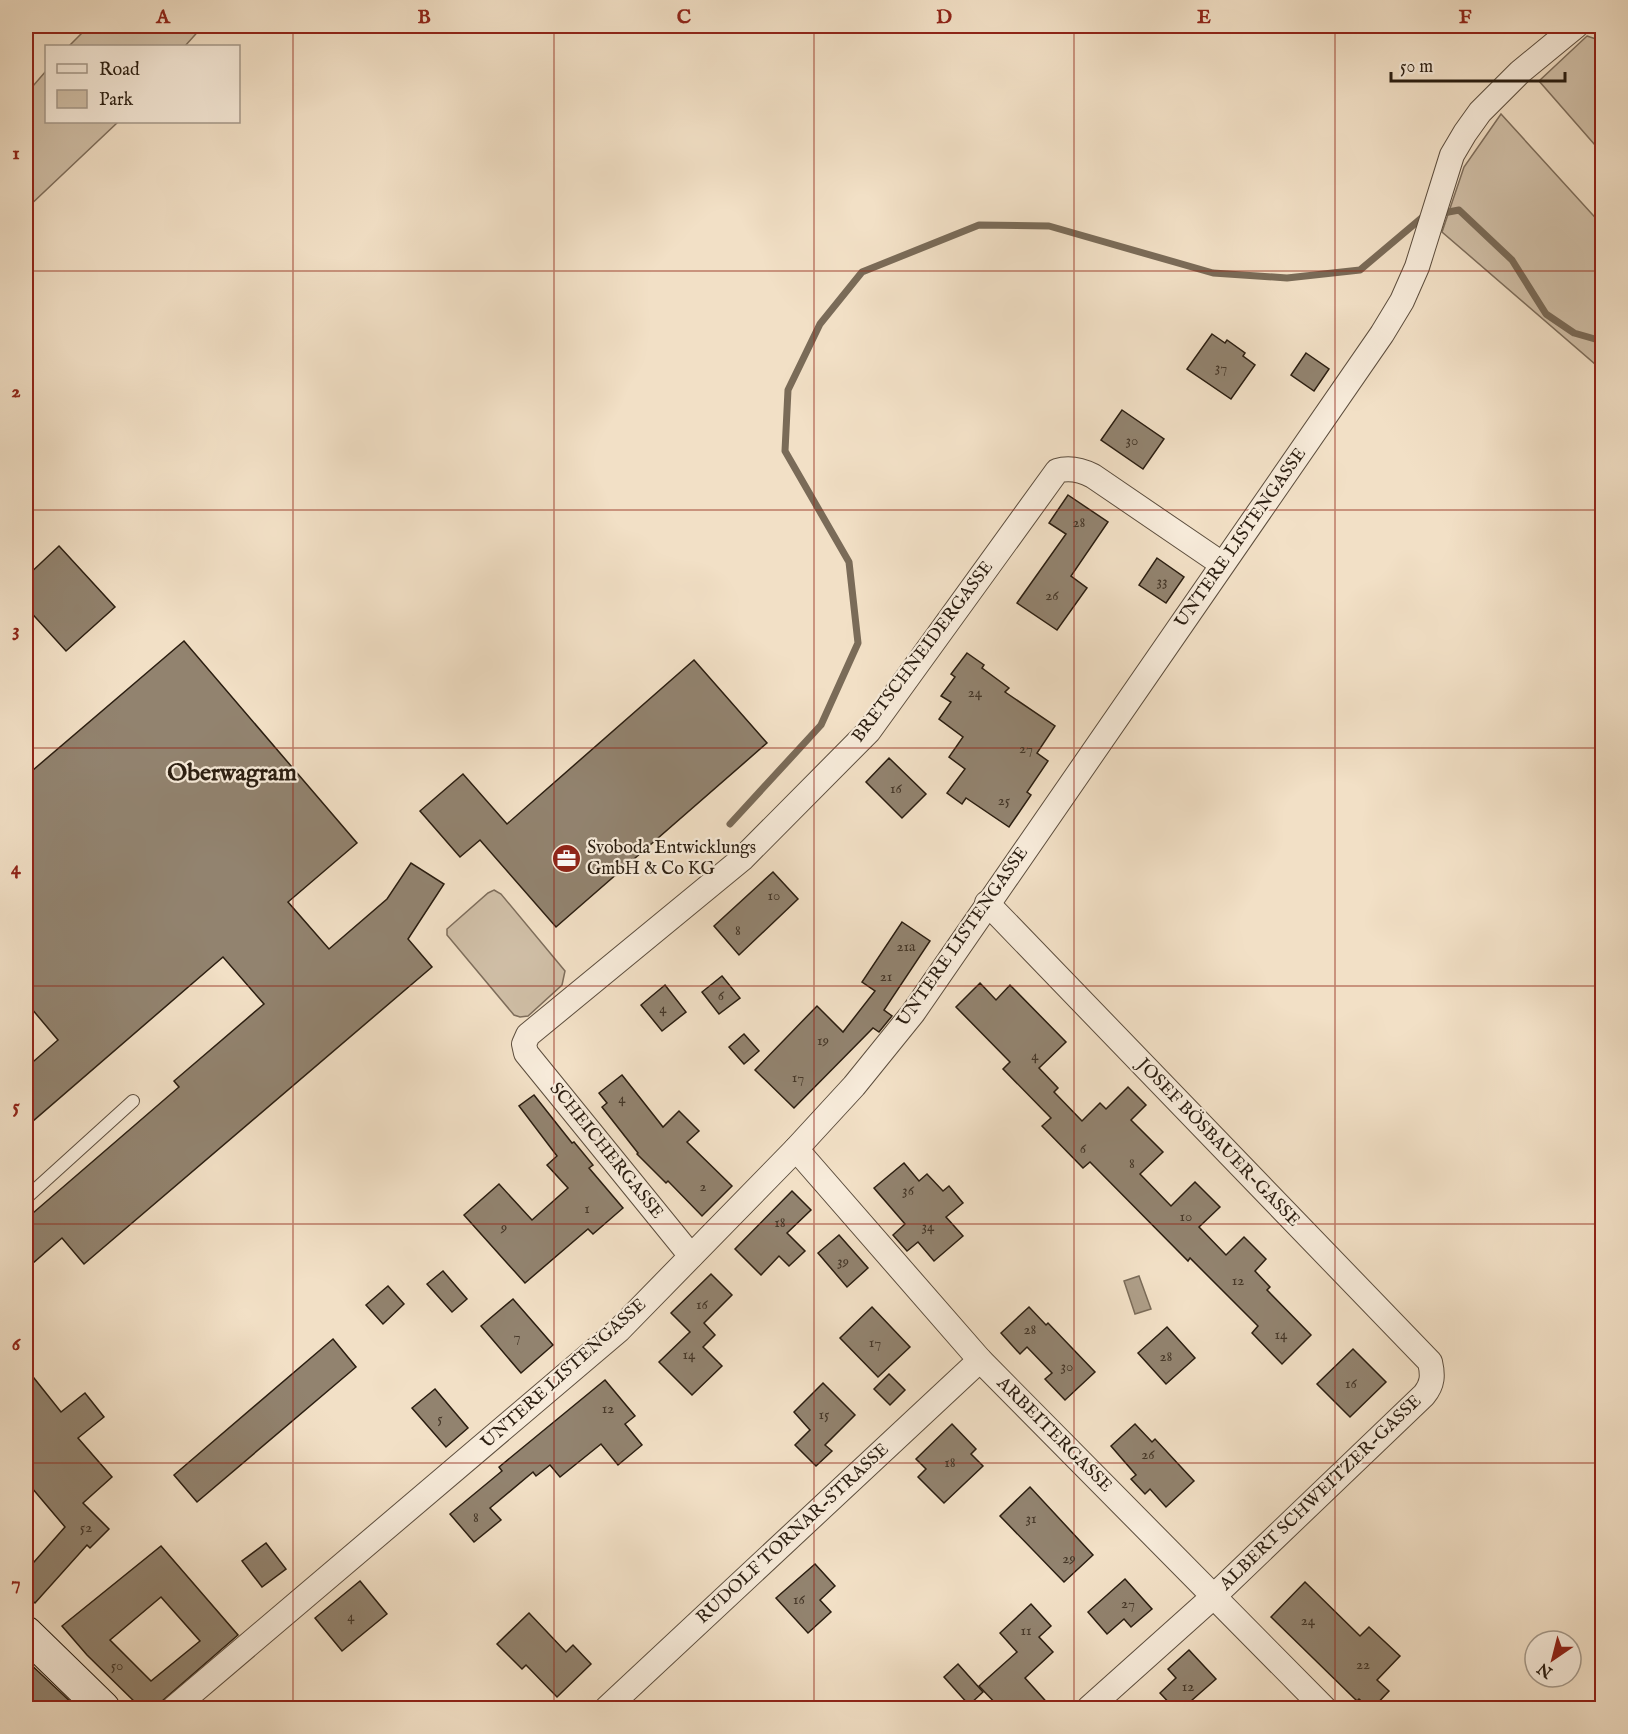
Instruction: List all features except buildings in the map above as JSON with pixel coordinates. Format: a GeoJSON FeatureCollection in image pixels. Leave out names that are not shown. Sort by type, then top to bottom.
{"type":"FeatureCollection","features":[{"type":"Feature","properties":{"kind":"main road"},"geometry":{"type":"LineString","coordinates":[[26,1633],[103,1708]]}},
{"type":"Feature","properties":{"kind":"street","name":"UNTERE LISTENGASSE"},"geometry":{"type":"LineString","coordinates":[[174,1708],[620,1330],[854,1086],[913,1013],[1382,334],[1402,301],[1417,267],[1452,155],[1480,112],[1520,72],[1576,26]]}},
{"type":"Feature","properties":{"kind":"street","name":"BRETSCHNEIDERGASSE"},"geometry":{"type":"LineString","coordinates":[[524,1044],[528,1035],[742,859],[869,731],[1057,471],[1066,468],[1084,471],[1093,476],[1222,564]]}},
{"type":"Feature","properties":{"kind":"street","name":"JOSEF BÖSBAUER-GASSE"},"geometry":{"type":"LineString","coordinates":[[987,903],[1430,1362],[1432,1377],[1429,1389]]}},
{"type":"Feature","properties":{"kind":"street","name":"SCHEICHERGASSE"},"geometry":{"type":"LineString","coordinates":[[524,1044],[526,1053],[691,1256]]}},
{"type":"Feature","properties":{"kind":"street","name":"ARBEITERGASSE"},"geometry":{"type":"LineString","coordinates":[[796,1149],[980,1360],[1324,1708]]}},
{"type":"Feature","properties":{"kind":"street","name":"RUDOLF TORNAR-STRASSE"},"geometry":{"type":"LineString","coordinates":[[607,1708],[980,1360]]}},
{"type":"Feature","properties":{"kind":"street","name":"ALBERT SCHWEITZER-GASSE"},"geometry":{"type":"LineString","coordinates":[[1089,1708],[1213,1597],[1429,1389]]}},
{"type":"Feature","properties":{"kind":"lane"},"geometry":{"type":"LineString","coordinates":[[26,1198],[133,1101]]}},
{"type":"Feature","properties":{"kind":"green space"},"geometry":{"type":"Polygon","coordinates":[[[89,26],[203,26],[186,45],[70,45],[89,26]]]}},
{"type":"Feature","properties":{"kind":"green space"},"geometry":{"type":"Polygon","coordinates":[[[1587,36],[1602,41],[1602,153],[1539,81],[1587,36]]]}},
{"type":"Feature","properties":{"kind":"green space"},"geometry":{"type":"Polygon","coordinates":[[[45,72],[45,123],[117,123],[26,209],[26,94],[45,72]]]}},
{"type":"Feature","properties":{"kind":"green space"},"geometry":{"type":"Polygon","coordinates":[[[1501,114],[1602,225],[1602,370],[1442,232],[1464,167],[1501,114]]]}},
{"type":"Feature","properties":{"kind":"green space"},"geometry":{"type":"Polygon","coordinates":[[[494,890],[501,894],[565,971],[562,985],[528,1016],[514,1015],[447,935],[447,929],[494,890]]]}},
{"type":"Feature","properties":{"kind":"shaded area"},"geometry":{"type":"Polygon","coordinates":[[[1139,1276],[1151,1309],[1135,1314],[1124,1281],[1139,1276]]]}},
{"type":"Feature","properties":{"kind":"waterway"},"geometry":{"type":"LineString","coordinates":[[1438,214],[1459,210],[1512,260],[1546,314],[1574,333],[1602,341]]}},
{"type":"Feature","properties":{"kind":"waterway"},"geometry":{"type":"LineString","coordinates":[[730,824],[821,725],[858,643],[849,562],[785,451],[788,390],[820,324],[862,272],[979,225],[1049,226],[1213,273],[1287,278],[1360,270],[1424,216]]}},
{"type":"Feature","properties":{"kind":"place","name":"Svoboda Entwicklungs GmbH & Co KG"},"geometry":{"type":"Point","coordinates":[566,858]}},
{"type":"Feature","properties":{"kind":"district","name":"Oberwagram"},"geometry":{"type":"Point","coordinates":[232,773]}}]}
